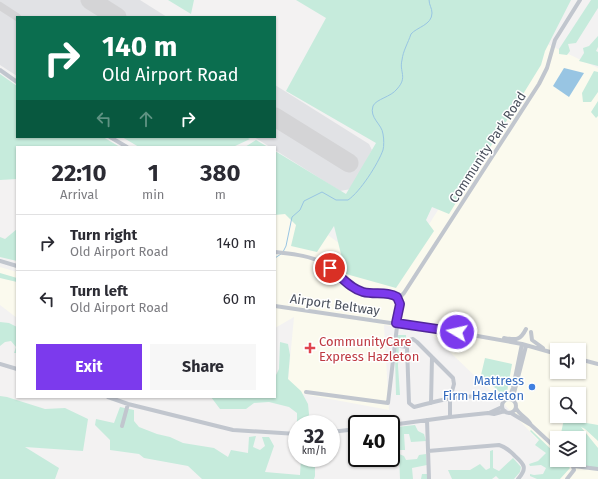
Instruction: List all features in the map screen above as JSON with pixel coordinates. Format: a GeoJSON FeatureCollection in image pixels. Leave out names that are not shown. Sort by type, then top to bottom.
{"type":"FeatureCollection","features":[{"type":"Feature","properties":{"kind":"street","name":"Community Park Road"},"geometry":{"type":"LineString","coordinates":[[399,298],[404,294],[539,84],[547,68],[555,40],[580,0]]}},
{"type":"Feature","properties":{"kind":"street"},"geometry":{"type":"LineString","coordinates":[[0,70],[16,81]]}},
{"type":"Feature","properties":{"kind":"street"},"geometry":{"type":"LineString","coordinates":[[112,138],[125,146]]}},
{"type":"Feature","properties":{"kind":"street"},"geometry":{"type":"LineString","coordinates":[[276,252],[297,254],[314,259],[330,268],[351,287],[357,290],[373,294],[394,295],[399,298],[400,304],[396,323],[388,403],[306,392]]}},
{"type":"Feature","properties":{"kind":"street"},"geometry":{"type":"LineString","coordinates":[[0,261],[16,266]]}},
{"type":"Feature","properties":{"kind":"street","name":"Airport Beltway"},"geometry":{"type":"LineString","coordinates":[[276,306],[472,335],[524,345],[550,352]]}},
{"type":"Feature","properties":{"kind":"street"},"geometry":{"type":"LineString","coordinates":[[472,335],[480,334],[507,339],[518,339],[522,337],[526,329]]}},
{"type":"Feature","properties":{"kind":"street"},"geometry":{"type":"LineString","coordinates":[[531,332],[532,340],[537,345],[550,352]]}},
{"type":"Feature","properties":{"kind":"street"},"geometry":{"type":"LineString","coordinates":[[450,417],[450,399],[454,384],[453,378],[417,342],[413,339],[410,340],[408,347],[409,403],[414,407],[431,403],[450,399],[461,397],[481,397]]}},
{"type":"Feature","properties":{"kind":"street"},"geometry":{"type":"LineString","coordinates":[[394,345],[408,347]]}},
{"type":"Feature","properties":{"kind":"street"},"geometry":{"type":"LineString","coordinates":[[524,345],[518,362],[512,399],[516,403],[516,408],[519,413],[550,443]]}},
{"type":"Feature","properties":{"kind":"street"},"geometry":{"type":"LineString","coordinates":[[512,399],[519,375],[524,345]]}},
{"type":"Feature","properties":{"kind":"street"},"geometry":{"type":"LineString","coordinates":[[431,403],[432,357]]}},
{"type":"Feature","properties":{"kind":"street"},"geometry":{"type":"LineString","coordinates":[[586,361],[598,364]]}},
{"type":"Feature","properties":{"kind":"street"},"geometry":{"type":"LineString","coordinates":[[518,362],[519,375]]}},
{"type":"Feature","properties":{"kind":"street"},"geometry":{"type":"LineString","coordinates":[[0,364],[16,369]]}},
{"type":"Feature","properties":{"kind":"street"},"geometry":{"type":"LineString","coordinates":[[111,398],[128,404],[233,430],[288,433]]}},
{"type":"Feature","properties":{"kind":"street"},"geometry":{"type":"LineString","coordinates":[[488,413],[502,407],[503,402],[512,399]]}},
{"type":"Feature","properties":{"kind":"street"},"geometry":{"type":"LineString","coordinates":[[122,426],[128,404]]}},
{"type":"Feature","properties":{"kind":"street"},"geometry":{"type":"LineString","coordinates":[[502,407],[505,411]]}},
{"type":"Feature","properties":{"kind":"street"},"geometry":{"type":"LineString","coordinates":[[511,412],[516,408]]}},
{"type":"Feature","properties":{"kind":"street"},"geometry":{"type":"LineString","coordinates":[[400,424],[488,413],[494,414],[505,411],[516,414],[531,425]]}},
{"type":"Feature","properties":{"kind":"street"},"geometry":{"type":"LineString","coordinates":[[427,420],[429,479]]}},
{"type":"Feature","properties":{"kind":"street"},"geometry":{"type":"LineString","coordinates":[[428,451],[499,445],[506,448],[522,462],[524,470],[523,474],[518,479]]}},
{"type":"Feature","properties":{"kind":"street"},"geometry":{"type":"LineString","coordinates":[[567,479],[572,473],[574,467]]}},
{"type":"Feature","properties":{"kind":"street"},"geometry":{"type":"LineString","coordinates":[[582,467],[598,469]]}},
{"type":"Feature","properties":{"kind":"shaded area"},"geometry":{"type":"Polygon","coordinates":[[[0,0],[140,0],[165,16],[16,16],[16,75],[0,65],[0,0]]]}},
{"type":"Feature","properties":{"kind":"shaded area"},"geometry":{"type":"Polygon","coordinates":[[[543,42],[598,68],[598,479],[559,479],[567,471],[563,467],[586,467],[586,431],[550,431],[550,453],[502,402],[429,332],[384,325],[389,410],[287,391],[294,317],[276,327],[276,198],[393,282],[543,42]]]}},
{"type":"Feature","properties":{"kind":"shaded area"},"geometry":{"type":"Polygon","coordinates":[[[276,86],[369,144],[372,150],[351,189],[340,191],[276,151],[276,146],[268,146],[256,138],[276,138],[276,86]]]}},
{"type":"Feature","properties":{"kind":"shaded area"},"geometry":{"type":"Polygon","coordinates":[[[0,267],[16,272],[16,317],[0,305],[0,267]]]}},
{"type":"Feature","properties":{"kind":"green space"},"geometry":{"type":"Polygon","coordinates":[[[168,0],[194,0],[191,14],[168,0]]]}},
{"type":"Feature","properties":{"kind":"green space"},"geometry":{"type":"Polygon","coordinates":[[[296,0],[571,0],[545,51],[541,65],[449,214],[432,207],[426,220],[434,231],[396,288],[346,274],[334,226],[317,252],[291,246],[296,225],[285,214],[276,215],[276,152],[346,194],[376,143],[286,91],[326,18],[296,0]]]}},
{"type":"Feature","properties":{"kind":"green space"},"geometry":{"type":"Polygon","coordinates":[[[591,0],[598,0],[598,8],[576,43],[568,44],[570,51],[567,55],[559,54],[559,49],[591,0]]]}},
{"type":"Feature","properties":{"kind":"green space"},"geometry":{"type":"Polygon","coordinates":[[[598,36],[598,47],[596,51],[598,52],[598,66],[579,61],[584,53],[583,48],[589,46],[598,36]]]}},
{"type":"Feature","properties":{"kind":"green space"},"geometry":{"type":"Polygon","coordinates":[[[594,71],[598,72],[598,92],[591,102],[583,102],[582,93],[594,71]]]}},
{"type":"Feature","properties":{"kind":"green space"},"geometry":{"type":"Polygon","coordinates":[[[0,74],[16,85],[16,138],[105,138],[118,146],[16,146],[16,179],[0,180],[0,74]]]}},
{"type":"Feature","properties":{"kind":"green space"},"geometry":{"type":"Polygon","coordinates":[[[598,101],[598,116],[596,118],[591,112],[598,101]]]}},
{"type":"Feature","properties":{"kind":"green space"},"geometry":{"type":"Polygon","coordinates":[[[124,138],[250,139],[235,146],[137,146],[124,138]]]}},
{"type":"Feature","properties":{"kind":"green space"},"geometry":{"type":"Polygon","coordinates":[[[256,140],[266,146],[247,146],[256,140]]]}},
{"type":"Feature","properties":{"kind":"green space"},"geometry":{"type":"Polygon","coordinates":[[[16,230],[16,261],[0,257],[0,237],[5,239],[16,230]]]}},
{"type":"Feature","properties":{"kind":"green space"},"geometry":{"type":"Polygon","coordinates":[[[0,273],[16,278],[16,282],[0,278],[0,273]]]}},
{"type":"Feature","properties":{"kind":"green space"},"geometry":{"type":"Polygon","coordinates":[[[0,322],[9,323],[16,326],[16,347],[11,341],[5,342],[0,346],[0,322]]]}},
{"type":"Feature","properties":{"kind":"green space"},"geometry":{"type":"Polygon","coordinates":[[[397,335],[406,335],[406,341],[399,342],[398,366],[400,395],[396,395],[395,355],[397,335]]]}},
{"type":"Feature","properties":{"kind":"green space"},"geometry":{"type":"Polygon","coordinates":[[[280,342],[288,344],[290,355],[288,379],[301,391],[308,404],[309,415],[297,415],[297,413],[289,407],[269,402],[254,403],[246,409],[220,409],[212,398],[276,398],[276,375],[279,369],[280,342]]]}},
{"type":"Feature","properties":{"kind":"green space"},"geometry":{"type":"Polygon","coordinates":[[[485,358],[512,364],[506,398],[481,375],[485,358]]]}},
{"type":"Feature","properties":{"kind":"green space"},"geometry":{"type":"Polygon","coordinates":[[[0,396],[45,409],[65,408],[88,419],[83,451],[25,447],[59,468],[55,479],[0,479],[0,396]]]}},
{"type":"Feature","properties":{"kind":"green space"},"geometry":{"type":"Polygon","coordinates":[[[120,407],[134,410],[134,421],[139,427],[183,443],[214,448],[228,457],[231,450],[248,453],[249,437],[256,436],[253,447],[260,450],[265,446],[262,437],[269,437],[274,446],[265,472],[300,475],[300,467],[315,467],[315,476],[314,479],[202,479],[188,466],[144,458],[139,454],[110,450],[110,440],[95,425],[96,419],[114,423],[120,407]]]}},
{"type":"Feature","properties":{"kind":"green space"},"geometry":{"type":"Polygon","coordinates":[[[563,423],[586,423],[598,425],[598,441],[581,427],[584,431],[561,431],[563,423]]]}},
{"type":"Feature","properties":{"kind":"green space"},"geometry":{"type":"Polygon","coordinates":[[[415,425],[418,431],[424,434],[426,441],[411,442],[409,434],[404,434],[405,450],[400,450],[400,427],[415,425]]]}},
{"type":"Feature","properties":{"kind":"green space"},"geometry":{"type":"Polygon","coordinates":[[[531,430],[550,448],[550,467],[570,468],[560,479],[537,479],[530,476],[530,474],[543,474],[546,468],[541,465],[530,466],[529,464],[538,461],[546,453],[535,445],[539,440],[530,431],[531,430]]]}},
{"type":"Feature","properties":{"kind":"green space"},"geometry":{"type":"Polygon","coordinates":[[[586,433],[598,448],[598,468],[586,467],[586,433]]]}},
{"type":"Feature","properties":{"kind":"green space"},"geometry":{"type":"Polygon","coordinates":[[[493,450],[493,468],[499,471],[513,458],[521,467],[520,472],[514,479],[499,479],[496,476],[492,479],[452,479],[448,470],[470,470],[480,464],[486,470],[490,468],[490,451],[493,450]]]}},
{"type":"Feature","properties":{"kind":"green space"},"geometry":{"type":"Polygon","coordinates":[[[400,454],[404,456],[406,460],[417,459],[419,455],[426,454],[427,465],[412,468],[413,479],[400,479],[400,454]]]}},
{"type":"Feature","properties":{"kind":"green space"},"geometry":{"type":"Polygon","coordinates":[[[422,474],[427,474],[427,479],[421,479],[422,474]]]}},
{"type":"Feature","properties":{"kind":"water"},"geometry":{"type":"Polygon","coordinates":[[[564,68],[584,73],[569,97],[553,86],[564,68]]]}},
{"type":"Feature","properties":{"kind":"waterway"},"geometry":{"type":"LineString","coordinates":[[283,252],[286,246],[292,217],[300,210],[304,201],[322,192],[336,200],[348,200],[358,191],[377,163],[383,150],[384,138],[382,130],[374,117],[372,110],[373,106],[394,92],[400,85],[403,78],[401,64],[404,50],[411,34],[430,20],[432,11],[429,0]]}},
{"type":"Feature","properties":{"kind":"waterway"},"geometry":{"type":"LineString","coordinates":[[276,257],[281,254]]}},
{"type":"Feature","properties":{"kind":"taxiway"},"geometry":{"type":"LineString","coordinates":[[0,6],[16,16]]}},
{"type":"Feature","properties":{"kind":"runway"},"geometry":{"type":"LineString","coordinates":[[90,0],[115,16]]}},
{"type":"Feature","properties":{"kind":"runway"},"geometry":{"type":"LineString","coordinates":[[276,118],[349,163]]}},
{"type":"Feature","properties":{"kind":"place","name":"CommunityCare Express Hazleton"},"geometry":{"type":"Point","coordinates":[310,348]}},
{"type":"Feature","properties":{"kind":"place","name":"Mattress Firm Hazleton"},"geometry":{"type":"Point","coordinates":[532,387]}},
{"type":"Feature","properties":{"kind":"route"},"geometry":{"type":"LineString","coordinates":[[330,268],[351,287],[357,290],[373,294],[394,295],[399,298],[400,304],[396,323],[457,332]]}}]}
